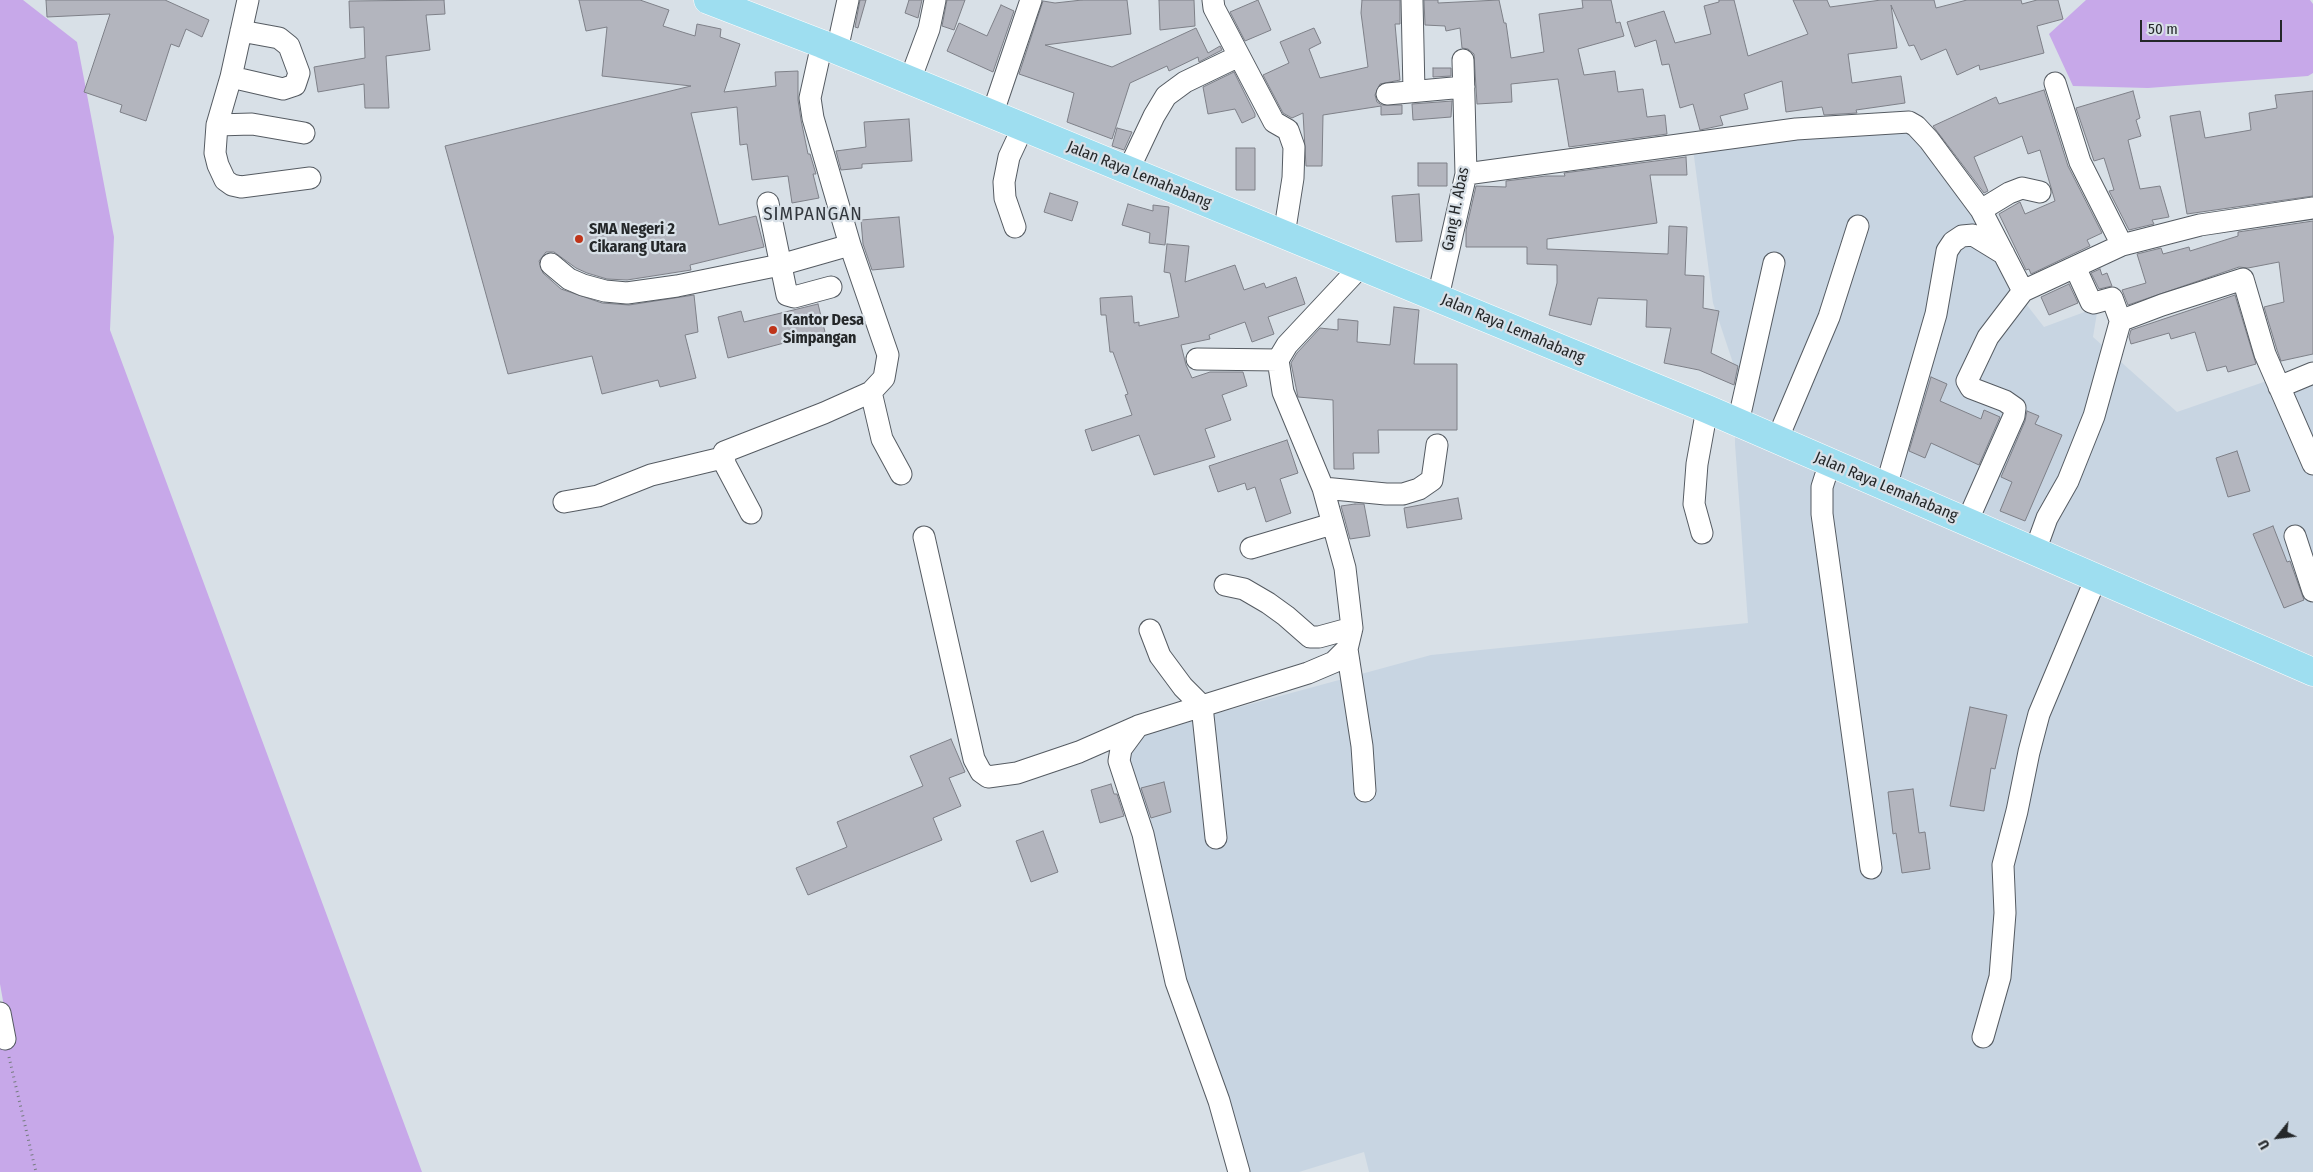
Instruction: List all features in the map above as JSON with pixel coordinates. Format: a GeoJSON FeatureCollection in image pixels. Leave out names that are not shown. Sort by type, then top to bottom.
{"type":"FeatureCollection","features":[{"type":"Feature","properties":{"kind":"main road","name":"Jalan Raya Lemahabang"},"geometry":{"type":"LineString","coordinates":[[708,0],[910,80],[1707,409],[2313,672]]}},
{"type":"Feature","properties":{"kind":"street"},"geometry":{"type":"LineString","coordinates":[[248,0],[231,77],[217,126],[215,153],[218,165],[225,180],[232,185],[241,187],[310,178]]}},
{"type":"Feature","properties":{"kind":"street"},"geometry":{"type":"LineString","coordinates":[[564,502],[598,496],[651,475],[724,455],[871,392],[884,378],[888,355],[850,245],[819,145],[810,98],[848,0]]}},
{"type":"Feature","properties":{"kind":"street"},"geometry":{"type":"LineString","coordinates":[[910,80],[929,29],[935,0]]}},
{"type":"Feature","properties":{"kind":"street"},"geometry":{"type":"LineString","coordinates":[[992,115],[1031,0]]}},
{"type":"Feature","properties":{"kind":"street"},"geometry":{"type":"LineString","coordinates":[[1213,0],[1214,8],[1274,122],[1288,130],[1294,147],[1293,178],[1284,234]]}},
{"type":"Feature","properties":{"kind":"street"},"geometry":{"type":"LineString","coordinates":[[1412,0],[1414,91]]}},
{"type":"Feature","properties":{"kind":"street"},"geometry":{"type":"LineString","coordinates":[[231,77],[283,90],[295,85],[298,73],[289,46],[279,38],[241,31]]}},
{"type":"Feature","properties":{"kind":"street"},"geometry":{"type":"LineString","coordinates":[[1128,171],[1154,116],[1166,96],[1185,82],[1239,56]]}},
{"type":"Feature","properties":{"kind":"street","name":"Gang H. Abas"},"geometry":{"type":"LineString","coordinates":[[1438,297],[1466,174],[1463,60]]}},
{"type":"Feature","properties":{"kind":"street"},"geometry":{"type":"LineString","coordinates":[[2054,83],[2080,162],[2122,245]]}},
{"type":"Feature","properties":{"kind":"street"},"geometry":{"type":"LineString","coordinates":[[1388,94],[1464,88]]}},
{"type":"Feature","properties":{"kind":"street"},"geometry":{"type":"LineString","coordinates":[[1466,174],[1796,130],[1909,122],[1916,126],[1929,140],[1981,210],[2023,291]]}},
{"type":"Feature","properties":{"kind":"street"},"geometry":{"type":"LineString","coordinates":[[217,126],[252,124],[304,133]]}},
{"type":"Feature","properties":{"kind":"street"},"geometry":{"type":"LineString","coordinates":[[1015,226],[1005,198],[1004,182],[1010,157],[1023,127]]}},
{"type":"Feature","properties":{"kind":"street"},"geometry":{"type":"LineString","coordinates":[[1981,210],[2009,193],[2022,188],[2040,192]]}},
{"type":"Feature","properties":{"kind":"street"},"geometry":{"type":"LineString","coordinates":[[768,203],[780,265],[789,297],[831,287]]}},
{"type":"Feature","properties":{"kind":"street"},"geometry":{"type":"LineString","coordinates":[[1967,522],[2014,416],[2015,408],[2005,401],[1971,388],[1967,381],[1988,336],[2023,291],[2122,245],[2200,225],[2313,208]]}},
{"type":"Feature","properties":{"kind":"street"},"geometry":{"type":"LineString","coordinates":[[1777,440],[1830,317],[1858,226]]}},
{"type":"Feature","properties":{"kind":"street"},"geometry":{"type":"LineString","coordinates":[[1886,486],[1936,314],[1947,251],[1953,242],[1962,236],[1973,235],[2004,254]]}},
{"type":"Feature","properties":{"kind":"street"},"geometry":{"type":"LineString","coordinates":[[551,264],[569,279],[583,285],[605,291],[627,293],[677,286],[780,265],[850,245]]}},
{"type":"Feature","properties":{"kind":"street"},"geometry":{"type":"LineString","coordinates":[[1738,423],[1774,263]]}},
{"type":"Feature","properties":{"kind":"street"},"geometry":{"type":"LineString","coordinates":[[1361,266],[1287,345],[1278,360],[1283,392],[1323,488],[1345,568],[1352,628],[1347,649],[1362,746],[1365,791]]}},
{"type":"Feature","properties":{"kind":"street"},"geometry":{"type":"LineString","coordinates":[[2035,551],[2047,518],[2068,482],[2094,416],[2121,319],[2112,298],[2094,303],[2091,302],[2075,267]]}},
{"type":"Feature","properties":{"kind":"street"},"geometry":{"type":"LineString","coordinates":[[2121,319],[2243,279],[2265,354],[2313,464]]}},
{"type":"Feature","properties":{"kind":"street"},"geometry":{"type":"LineString","coordinates":[[1197,359],[1278,360]]}},
{"type":"Feature","properties":{"kind":"street"},"geometry":{"type":"LineString","coordinates":[[2279,386],[2313,373]]}},
{"type":"Feature","properties":{"kind":"street"},"geometry":{"type":"LineString","coordinates":[[871,392],[882,439],[901,474]]}},
{"type":"Feature","properties":{"kind":"street"},"geometry":{"type":"LineString","coordinates":[[1702,533],[1694,504],[1697,464],[1707,409]]}},
{"type":"Feature","properties":{"kind":"street"},"geometry":{"type":"LineString","coordinates":[[1323,488],[1386,494],[1403,494],[1419,489],[1432,480],[1437,445]]}},
{"type":"Feature","properties":{"kind":"street"},"geometry":{"type":"LineString","coordinates":[[724,455],[751,513]]}},
{"type":"Feature","properties":{"kind":"street"},"geometry":{"type":"LineString","coordinates":[[1830,462],[1822,487],[1822,514],[1871,868]]}},
{"type":"Feature","properties":{"kind":"street"},"geometry":{"type":"LineString","coordinates":[[1250,548],[1332,524]]}},
{"type":"Feature","properties":{"kind":"street"},"geometry":{"type":"LineString","coordinates":[[2295,536],[2313,591]]}},
{"type":"Feature","properties":{"kind":"street"},"geometry":{"type":"LineString","coordinates":[[924,537],[974,759],[981,772],[988,777],[1017,773],[1079,752],[1138,726],[1314,670],[1334,662],[1347,649]]}},
{"type":"Feature","properties":{"kind":"street"},"geometry":{"type":"LineString","coordinates":[[1983,1037],[2000,977],[2004,913],[2002,865],[2017,811],[2038,714],[2096,578]]}},
{"type":"Feature","properties":{"kind":"street"},"geometry":{"type":"LineString","coordinates":[[1225,584],[1244,589],[1268,603],[1310,637],[1319,637],[1352,628]]}},
{"type":"Feature","properties":{"kind":"street"},"geometry":{"type":"LineString","coordinates":[[1150,630],[1160,656],[1183,687],[1202,706],[1216,838]]}},
{"type":"Feature","properties":{"kind":"street"},"geometry":{"type":"LineString","coordinates":[[1138,726],[1121,749],[1119,761],[1149,858],[1176,982],[1219,1101],[1239,1172]]}},
{"type":"Feature","properties":{"kind":"street"},"geometry":{"type":"LineString","coordinates":[[0,1013],[5,1039]]}},
{"type":"Feature","properties":{"kind":"path"},"geometry":{"type":"LineString","coordinates":[[5,1039],[36,1172]]}},
{"type":"Feature","properties":{"kind":"shaded area"},"geometry":{"type":"Polygon","coordinates":[[[0,0],[23,0],[77,42],[114,237],[110,330],[422,1172],[0,1172],[0,1013],[5,1012],[0,984],[0,0]]]}},
{"type":"Feature","properties":{"kind":"shaded area"},"geometry":{"type":"Polygon","coordinates":[[[2086,0],[2310,0],[2313,4],[2313,73],[2308,76],[2148,88],[2073,86],[2049,34],[2086,0]]]}},
{"type":"Feature","properties":{"kind":"shaded area"},"geometry":{"type":"Polygon","coordinates":[[[1903,126],[1979,206],[2016,291],[2044,327],[2098,307],[2093,337],[2177,412],[2313,365],[2313,1172],[1369,1172],[1364,1152],[1299,1172],[1238,1172],[1122,739],[1431,655],[1748,623],[1735,444],[1736,372],[1713,303],[1692,141],[1903,126]]]}},
{"type":"Feature","properties":{"kind":"building"},"geometry":{"type":"Polygon","coordinates":[[[46,0],[165,0],[209,20],[202,37],[186,29],[179,47],[171,44],[146,121],[120,112],[122,105],[84,92],[110,14],[47,17],[46,0]]]}},
{"type":"Feature","properties":{"kind":"building"},"geometry":{"type":"Polygon","coordinates":[[[444,0],[445,14],[426,15],[430,50],[386,56],[389,108],[365,108],[364,84],[318,92],[314,67],[365,58],[364,27],[350,28],[349,1],[444,0]]]}},
{"type":"Feature","properties":{"kind":"building","name":"SMA Negeri 2 Cikarang Utara"},"geometry":{"type":"Polygon","coordinates":[[[579,0],[640,0],[669,10],[663,26],[695,36],[697,24],[721,29],[720,37],[740,44],[724,92],[776,86],[775,72],[798,71],[798,100],[801,120],[808,154],[810,154],[816,174],[813,174],[819,198],[792,203],[788,176],[752,180],[747,144],[740,145],[737,107],[691,113],[719,225],[756,216],[764,247],[690,265],[691,270],[627,280],[607,279],[587,273],[576,268],[554,252],[546,252],[539,261],[543,273],[561,289],[602,303],[629,305],[694,295],[698,332],[685,335],[696,378],[660,387],[658,380],[602,394],[592,356],[508,374],[445,146],[691,86],[602,76],[607,27],[586,31],[579,0]]]}},
{"type":"Feature","properties":{"kind":"building"},"geometry":{"type":"Polygon","coordinates":[[[860,0],[866,0],[858,28],[855,27],[860,0]]]}},
{"type":"Feature","properties":{"kind":"building"},"geometry":{"type":"Polygon","coordinates":[[[909,0],[922,0],[918,18],[905,13],[909,0]]]}},
{"type":"Feature","properties":{"kind":"building"},"geometry":{"type":"Polygon","coordinates":[[[947,0],[965,0],[954,30],[942,26],[947,0]]]}},
{"type":"Feature","properties":{"kind":"building"},"geometry":{"type":"Polygon","coordinates":[[[1082,0],[1127,0],[1131,34],[1045,45],[1112,67],[1196,28],[1208,53],[1220,46],[1222,50],[1199,62],[1198,57],[1169,71],[1167,66],[1130,83],[1112,139],[1067,122],[1074,93],[1019,74],[1043,1],[1055,3],[1082,0]]]}},
{"type":"Feature","properties":{"kind":"building"},"geometry":{"type":"Polygon","coordinates":[[[1159,0],[1194,0],[1195,26],[1160,30],[1159,0]]]}},
{"type":"Feature","properties":{"kind":"building"},"geometry":{"type":"Polygon","coordinates":[[[1258,0],[1271,30],[1245,41],[1230,12],[1258,0]]]}},
{"type":"Feature","properties":{"kind":"building"},"geometry":{"type":"Polygon","coordinates":[[[1362,0],[1400,0],[1400,24],[1395,24],[1400,80],[1380,84],[1375,95],[1377,102],[1382,105],[1402,105],[1402,114],[1381,115],[1381,106],[1323,115],[1322,166],[1306,166],[1303,113],[1292,118],[1283,113],[1263,75],[1289,63],[1280,42],[1314,28],[1321,43],[1309,49],[1320,78],[1368,67],[1361,13],[1362,0]]]}},
{"type":"Feature","properties":{"kind":"building"},"geometry":{"type":"Polygon","coordinates":[[[1424,0],[1438,0],[1438,3],[1499,0],[1504,23],[1506,23],[1511,58],[1544,52],[1539,14],[1583,8],[1582,0],[1611,0],[1616,23],[1620,22],[1624,36],[1578,49],[1584,75],[1615,71],[1618,92],[1643,89],[1647,117],[1665,115],[1667,134],[1569,147],[1558,79],[1511,84],[1512,102],[1477,104],[1474,54],[1468,49],[1462,48],[1460,28],[1446,31],[1445,26],[1425,25],[1424,0]]]}},
{"type":"Feature","properties":{"kind":"building"},"geometry":{"type":"Polygon","coordinates":[[[1719,0],[1734,0],[1748,56],[1808,34],[1793,0],[1827,0],[1830,7],[1881,0],[1934,0],[1936,8],[1967,0],[2021,0],[2022,4],[2037,0],[2058,0],[2063,19],[2037,26],[2044,53],[1980,70],[1979,65],[1957,75],[1946,49],[1921,60],[1914,45],[1909,46],[1891,5],[1897,48],[1848,54],[1852,83],[1901,76],[1905,103],[1856,110],[1857,113],[1824,115],[1822,107],[1786,112],[1782,81],[1744,94],[1748,109],[1720,116],[1723,125],[1700,130],[1693,104],[1680,108],[1669,64],[1662,65],[1656,40],[1635,47],[1627,22],[1664,11],[1675,43],[1711,34],[1704,6],[1719,2],[1719,0]]]}},
{"type":"Feature","properties":{"kind":"building"},"geometry":{"type":"Polygon","coordinates":[[[1001,5],[1014,11],[993,72],[947,51],[959,23],[987,36],[1001,5]]]}},
{"type":"Feature","properties":{"kind":"building"},"geometry":{"type":"Polygon","coordinates":[[[1433,68],[1451,68],[1451,76],[1433,77],[1433,68]]]}},
{"type":"Feature","properties":{"kind":"building"},"geometry":{"type":"Polygon","coordinates":[[[1234,72],[1255,114],[1255,117],[1242,123],[1235,109],[1208,114],[1203,87],[1234,72]]]}},
{"type":"Feature","properties":{"kind":"building"},"geometry":{"type":"Polygon","coordinates":[[[2044,90],[2068,166],[2102,233],[2087,240],[2090,246],[2031,274],[2029,269],[2026,270],[1999,214],[2020,202],[2025,214],[2055,201],[2040,150],[2028,154],[2022,136],[1974,157],[1988,191],[1984,193],[1933,126],[1996,97],[1999,104],[2044,90]]]}},
{"type":"Feature","properties":{"kind":"building"},"geometry":{"type":"Polygon","coordinates":[[[2133,91],[2140,118],[2136,120],[2141,136],[2128,140],[2140,189],[2160,186],[2169,217],[2152,220],[2154,224],[2129,230],[2109,191],[2114,190],[2104,158],[2094,161],[2076,108],[2133,91]]]}},
{"type":"Feature","properties":{"kind":"building"},"geometry":{"type":"Polygon","coordinates":[[[2313,91],[2313,196],[2187,214],[2170,116],[2200,111],[2205,138],[2251,130],[2249,113],[2277,108],[2275,95],[2313,91]]]}},
{"type":"Feature","properties":{"kind":"building"},"geometry":{"type":"Polygon","coordinates":[[[1452,101],[1451,117],[1413,120],[1412,104],[1452,101]]]}},
{"type":"Feature","properties":{"kind":"building"},"geometry":{"type":"Polygon","coordinates":[[[909,119],[912,161],[862,164],[862,168],[841,170],[836,151],[866,147],[864,122],[909,119]]]}},
{"type":"Feature","properties":{"kind":"building"},"geometry":{"type":"Polygon","coordinates":[[[1117,128],[1132,132],[1124,150],[1112,146],[1117,128]]]}},
{"type":"Feature","properties":{"kind":"building"},"geometry":{"type":"Polygon","coordinates":[[[1236,148],[1255,148],[1255,190],[1236,190],[1236,148]]]}},
{"type":"Feature","properties":{"kind":"building"},"geometry":{"type":"Polygon","coordinates":[[[1686,157],[1687,175],[1650,175],[1657,223],[1547,239],[1547,249],[1668,254],[1669,226],[1687,227],[1685,275],[1704,276],[1703,308],[1719,311],[1711,353],[1738,366],[1734,385],[1699,370],[1664,363],[1671,328],[1646,327],[1647,300],[1598,298],[1591,325],[1549,315],[1557,283],[1557,265],[1527,264],[1527,247],[1466,247],[1466,230],[1476,186],[1506,187],[1506,181],[1546,176],[1565,176],[1564,173],[1686,157]]]}},
{"type":"Feature","properties":{"kind":"building"},"geometry":{"type":"Polygon","coordinates":[[[1418,163],[1447,163],[1447,186],[1418,186],[1418,163]]]}},
{"type":"Feature","properties":{"kind":"building"},"geometry":{"type":"Polygon","coordinates":[[[1050,193],[1078,202],[1072,221],[1044,212],[1050,193]]]}},
{"type":"Feature","properties":{"kind":"building"},"geometry":{"type":"Polygon","coordinates":[[[1419,194],[1422,241],[1396,242],[1392,196],[1419,194]]]}},
{"type":"Feature","properties":{"kind":"building"},"geometry":{"type":"Polygon","coordinates":[[[1128,204],[1153,211],[1153,205],[1169,207],[1165,245],[1149,243],[1150,233],[1122,225],[1128,204]]]}},
{"type":"Feature","properties":{"kind":"building"},"geometry":{"type":"Polygon","coordinates":[[[899,217],[904,267],[872,270],[863,244],[861,220],[899,217]]]}},
{"type":"Feature","properties":{"kind":"building"},"geometry":{"type":"Polygon","coordinates":[[[2313,221],[2313,354],[2281,361],[2264,307],[2284,302],[2279,262],[2248,268],[2239,267],[2128,305],[2122,290],[2146,283],[2137,254],[2161,248],[2163,254],[2189,247],[2190,251],[2238,236],[2238,232],[2313,221]]]}},
{"type":"Feature","properties":{"kind":"building"},"geometry":{"type":"Polygon","coordinates":[[[1167,244],[1189,246],[1185,282],[1235,265],[1244,290],[1264,283],[1266,288],[1296,277],[1305,304],[1268,317],[1274,334],[1252,342],[1245,322],[1209,335],[1210,339],[1181,345],[1186,365],[1192,378],[1210,372],[1243,372],[1247,386],[1222,395],[1231,420],[1205,429],[1215,457],[1154,475],[1139,435],[1092,451],[1085,430],[1132,415],[1125,395],[1128,394],[1113,352],[1110,352],[1106,315],[1101,315],[1100,298],[1132,296],[1134,323],[1139,322],[1139,326],[1179,317],[1170,273],[1164,272],[1167,244]]]}},
{"type":"Feature","properties":{"kind":"building"},"geometry":{"type":"Polygon","coordinates":[[[2100,269],[2102,275],[2107,273],[2112,286],[2099,289],[2091,273],[2100,269]]]}},
{"type":"Feature","properties":{"kind":"building"},"geometry":{"type":"Polygon","coordinates":[[[2069,284],[2078,303],[2049,315],[2041,297],[2069,284]]]}},
{"type":"Feature","properties":{"kind":"building"},"geometry":{"type":"Polygon","coordinates":[[[2235,295],[2256,364],[2228,372],[2226,366],[2207,371],[2195,332],[2171,339],[2169,333],[2131,344],[2129,337],[2131,330],[2235,295]]]}},
{"type":"Feature","properties":{"kind":"building","name":"Kantor Desa Simpangan"},"geometry":{"type":"Polygon","coordinates":[[[818,304],[825,332],[728,358],[718,317],[741,311],[744,322],[818,304]]]}},
{"type":"Feature","properties":{"kind":"building"},"geometry":{"type":"Polygon","coordinates":[[[1394,307],[1419,310],[1414,364],[1457,364],[1457,430],[1378,430],[1379,453],[1353,453],[1354,469],[1334,469],[1333,400],[1298,397],[1291,363],[1297,353],[1320,328],[1338,330],[1338,319],[1358,321],[1357,342],[1390,345],[1394,307]]]}},
{"type":"Feature","properties":{"kind":"building"},"geometry":{"type":"Polygon","coordinates":[[[1931,377],[1947,384],[1940,401],[1981,419],[1984,410],[2000,417],[1979,465],[1931,443],[1925,458],[1909,451],[1931,377]]]}},
{"type":"Feature","properties":{"kind":"building"},"geometry":{"type":"Polygon","coordinates":[[[2027,411],[2039,416],[2035,424],[2062,435],[2025,521],[2000,511],[2012,482],[2001,477],[2025,421],[2027,411]]]}},
{"type":"Feature","properties":{"kind":"building"},"geometry":{"type":"Polygon","coordinates":[[[1287,440],[1298,473],[1280,479],[1291,513],[1266,522],[1255,487],[1247,490],[1245,483],[1218,492],[1209,466],[1287,440]]]}},
{"type":"Feature","properties":{"kind":"building"},"geometry":{"type":"Polygon","coordinates":[[[2237,451],[2250,491],[2228,497],[2216,458],[2237,451]]]}},
{"type":"Feature","properties":{"kind":"building"},"geometry":{"type":"Polygon","coordinates":[[[1458,498],[1462,519],[1407,528],[1404,508],[1458,498]]]}},
{"type":"Feature","properties":{"kind":"building"},"geometry":{"type":"Polygon","coordinates":[[[1364,504],[1370,536],[1350,539],[1341,506],[1364,504]]]}},
{"type":"Feature","properties":{"kind":"building"},"geometry":{"type":"Polygon","coordinates":[[[2273,526],[2287,562],[2290,561],[2304,600],[2284,608],[2253,534],[2273,526]]]}},
{"type":"Feature","properties":{"kind":"building"},"geometry":{"type":"Polygon","coordinates":[[[1970,707],[2007,715],[1995,769],[1991,768],[1984,811],[1950,806],[1970,707]]]}},
{"type":"Feature","properties":{"kind":"building"},"geometry":{"type":"Polygon","coordinates":[[[951,739],[965,772],[949,778],[961,806],[933,818],[942,840],[808,895],[796,868],[847,847],[837,822],[923,786],[910,756],[951,739]]]}},
{"type":"Feature","properties":{"kind":"building"},"geometry":{"type":"Polygon","coordinates":[[[1164,782],[1171,812],[1151,818],[1141,788],[1164,782]]]}},
{"type":"Feature","properties":{"kind":"building"},"geometry":{"type":"Polygon","coordinates":[[[1111,784],[1114,794],[1117,794],[1124,816],[1100,823],[1091,790],[1111,784]]]}},
{"type":"Feature","properties":{"kind":"building"},"geometry":{"type":"Polygon","coordinates":[[[1913,789],[1919,833],[1925,832],[1930,869],[1902,873],[1896,833],[1893,834],[1888,792],[1913,789]]]}},
{"type":"Feature","properties":{"kind":"building"},"geometry":{"type":"Polygon","coordinates":[[[1043,831],[1058,872],[1031,882],[1016,841],[1043,831]]]}},
{"type":"Feature","properties":{"kind":"place","name":"SMA Negeri 2 Cikarang Utara"},"geometry":{"type":"Point","coordinates":[579,239]}},
{"type":"Feature","properties":{"kind":"place","name":"Kantor Desa Simpangan"},"geometry":{"type":"Point","coordinates":[773,330]}},
{"type":"Feature","properties":{"kind":"district","name":"SIMPANGAN"},"geometry":{"type":"Point","coordinates":[813,215]}}]}
